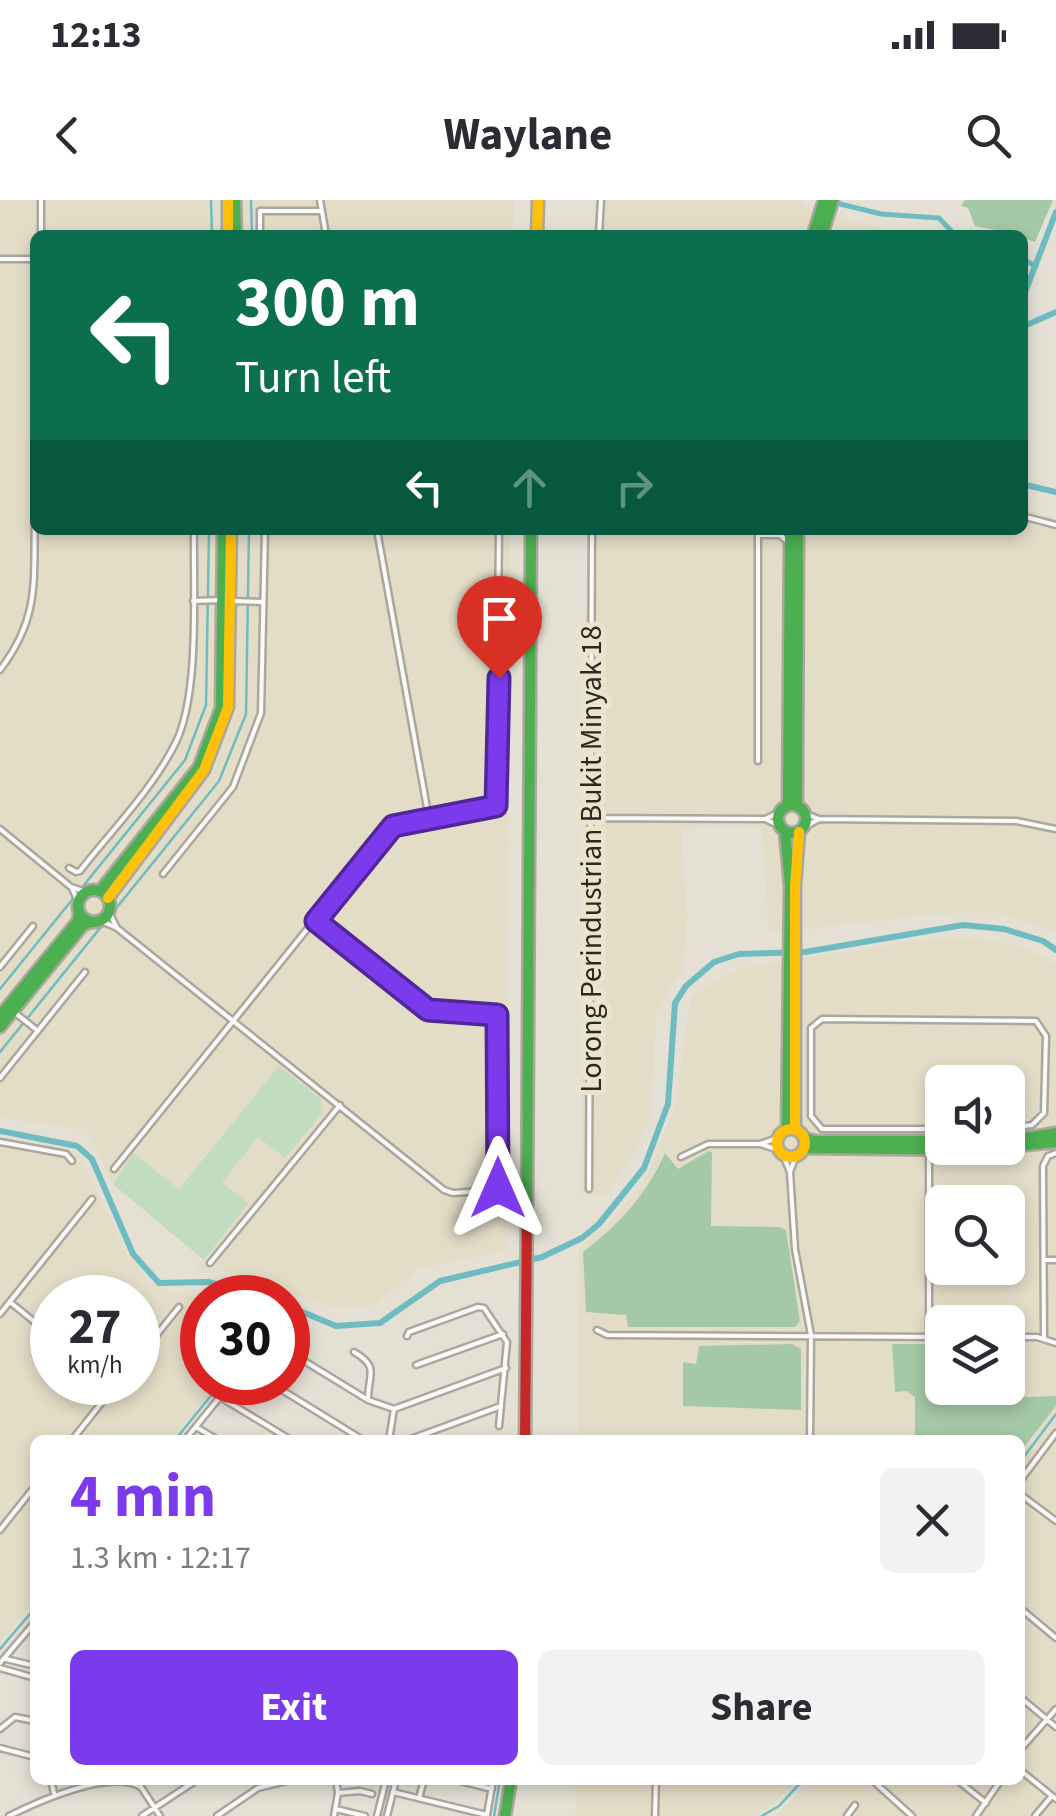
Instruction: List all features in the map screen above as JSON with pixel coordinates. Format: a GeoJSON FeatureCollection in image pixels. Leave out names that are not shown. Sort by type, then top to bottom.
{"type":"FeatureCollection","features":[{"type":"Feature","properties":{"kind":"main road"},"geometry":{"type":"LineString","coordinates":[[232,200],[232,230]]}},
{"type":"Feature","properties":{"kind":"main road"},"geometry":{"type":"LineString","coordinates":[[540,230],[541,200]]}},
{"type":"Feature","properties":{"kind":"main road"},"geometry":{"type":"LineString","coordinates":[[815,230],[824,200]]}},
{"type":"Feature","properties":{"kind":"main road"},"geometry":{"type":"LineString","coordinates":[[823,230],[832,200]]}},
{"type":"Feature","properties":{"kind":"main road"},"geometry":{"type":"LineString","coordinates":[[223,535],[226,601]]}},
{"type":"Feature","properties":{"kind":"main road"},"geometry":{"type":"LineString","coordinates":[[105,918],[104,894],[198,767],[221,708],[231,535]]}},
{"type":"Feature","properties":{"kind":"main road"},"geometry":{"type":"LineString","coordinates":[[528,1435],[534,535]]}},
{"type":"Feature","properties":{"kind":"main road"},"geometry":{"type":"LineString","coordinates":[[786,535],[790,544],[792,809],[802,829]]}},
{"type":"Feature","properties":{"kind":"main road"},"geometry":{"type":"LineString","coordinates":[[791,1143],[792,944],[783,829],[792,809],[798,535]]}},
{"type":"Feature","properties":{"kind":"main road"},"geometry":{"type":"LineString","coordinates":[[783,829],[802,829]]}},
{"type":"Feature","properties":{"kind":"main road"},"geometry":{"type":"LineString","coordinates":[[792,944],[796,842],[802,829]]}},
{"type":"Feature","properties":{"kind":"main road"},"geometry":{"type":"LineString","coordinates":[[79,897],[104,894]]}},
{"type":"Feature","properties":{"kind":"main road"},"geometry":{"type":"LineString","coordinates":[[79,897],[105,918]]}},
{"type":"Feature","properties":{"kind":"main road"},"geometry":{"type":"LineString","coordinates":[[0,1027],[5,1009],[78,921],[79,897]]}},
{"type":"Feature","properties":{"kind":"main road"},"geometry":{"type":"LineString","coordinates":[[5,1009],[82,926],[105,918]]}},
{"type":"Feature","properties":{"kind":"main road"},"geometry":{"type":"LineString","coordinates":[[791,1143],[792,968]]}},
{"type":"Feature","properties":{"kind":"main road"},"geometry":{"type":"LineString","coordinates":[[1025,1139],[1056,1134]]}},
{"type":"Feature","properties":{"kind":"main road"},"geometry":{"type":"LineString","coordinates":[[791,1143],[925,1140]]}},
{"type":"Feature","properties":{"kind":"main road"},"geometry":{"type":"LineString","coordinates":[[1025,1146],[1056,1142]]}},
{"type":"Feature","properties":{"kind":"main road"},"geometry":{"type":"LineString","coordinates":[[509,1816],[513,1785]]}},
{"type":"Feature","properties":{"kind":"street"},"geometry":{"type":"LineString","coordinates":[[40,230],[41,200]]}},
{"type":"Feature","properties":{"kind":"street"},"geometry":{"type":"LineString","coordinates":[[320,200],[325,230]]}},
{"type":"Feature","properties":{"kind":"street"},"geometry":{"type":"LineString","coordinates":[[599,230],[601,200]]}},
{"type":"Feature","properties":{"kind":"street"},"geometry":{"type":"LineString","coordinates":[[260,230],[260,211],[322,211]]}},
{"type":"Feature","properties":{"kind":"street"},"geometry":{"type":"LineString","coordinates":[[0,258],[30,258]]}},
{"type":"Feature","properties":{"kind":"street"},"geometry":{"type":"LineString","coordinates":[[1028,518],[1056,526]]}},
{"type":"Feature","properties":{"kind":"street"},"geometry":{"type":"LineString","coordinates":[[0,670],[20,644],[29,618],[34,594],[35,535]]}},
{"type":"Feature","properties":{"kind":"street"},"geometry":{"type":"LineString","coordinates":[[70,868],[79,872],[164,763],[177,739],[190,701],[196,600],[194,535]]}},
{"type":"Feature","properties":{"kind":"street"},"geometry":{"type":"LineString","coordinates":[[163,874],[234,787],[261,713],[265,535]]}},
{"type":"Feature","properties":{"kind":"street"},"geometry":{"type":"LineString","coordinates":[[378,535],[429,819]]}},
{"type":"Feature","properties":{"kind":"street"},"geometry":{"type":"LineString","coordinates":[[114,1169],[390,828],[492,808],[498,801],[499,535]]}},
{"type":"Feature","properties":{"kind":"street","name":"Lorong Perindustrian Bukit Minyak 18"},"geometry":{"type":"LineString","coordinates":[[588,1188],[592,535]]}},
{"type":"Feature","properties":{"kind":"street"},"geometry":{"type":"LineString","coordinates":[[758,535],[758,761]]}},
{"type":"Feature","properties":{"kind":"street"},"geometry":{"type":"LineString","coordinates":[[196,600],[262,602]]}},
{"type":"Feature","properties":{"kind":"street"},"geometry":{"type":"LineString","coordinates":[[590,818],[766,819],[792,809],[818,819],[1016,820],[1056,829]]}},
{"type":"Feature","properties":{"kind":"street"},"geometry":{"type":"LineString","coordinates":[[766,819],[783,829]]}},
{"type":"Feature","properties":{"kind":"street"},"geometry":{"type":"LineString","coordinates":[[802,829],[818,819]]}},
{"type":"Feature","properties":{"kind":"street"},"geometry":{"type":"LineString","coordinates":[[0,830],[79,897]]}},
{"type":"Feature","properties":{"kind":"street"},"geometry":{"type":"LineString","coordinates":[[105,918],[446,1192],[497,1190],[497,1015],[428,1010],[316,921]]}},
{"type":"Feature","properties":{"kind":"street"},"geometry":{"type":"LineString","coordinates":[[0,967],[33,926]]}},
{"type":"Feature","properties":{"kind":"street"},"geometry":{"type":"LineString","coordinates":[[0,1078],[85,972]]}},
{"type":"Feature","properties":{"kind":"street"},"geometry":{"type":"LineString","coordinates":[[5,1009],[38,1031]]}},
{"type":"Feature","properties":{"kind":"street"},"geometry":{"type":"LineString","coordinates":[[925,1139],[822,1129],[811,1116],[810,1030],[822,1019],[1032,1020],[1046,1036],[1044,1113],[1032,1125],[1025,1126]]}},
{"type":"Feature","properties":{"kind":"street"},"geometry":{"type":"LineString","coordinates":[[794,1073],[810,1073]]}},
{"type":"Feature","properties":{"kind":"street"},"geometry":{"type":"LineString","coordinates":[[210,1263],[340,1106]]}},
{"type":"Feature","properties":{"kind":"street"},"geometry":{"type":"LineString","coordinates":[[490,1114],[498,1114]]}},
{"type":"Feature","properties":{"kind":"street"},"geometry":{"type":"LineString","coordinates":[[0,1142],[66,1154],[72,1161]]}},
{"type":"Feature","properties":{"kind":"street"},"geometry":{"type":"LineString","coordinates":[[760,1144],[791,1143]]}},
{"type":"Feature","properties":{"kind":"street"},"geometry":{"type":"LineString","coordinates":[[682,1156],[708,1144],[791,1143]]}},
{"type":"Feature","properties":{"kind":"street"},"geometry":{"type":"LineString","coordinates":[[791,1143],[795,1248],[811,1335],[810,1435]]}},
{"type":"Feature","properties":{"kind":"street"},"geometry":{"type":"LineString","coordinates":[[790,1172],[791,1143]]}},
{"type":"Feature","properties":{"kind":"street"},"geometry":{"type":"LineString","coordinates":[[1044,1338],[1043,1166],[1048,1156],[1056,1153]]}},
{"type":"Feature","properties":{"kind":"street"},"geometry":{"type":"LineString","coordinates":[[929,1305],[933,1165]]}},
{"type":"Feature","properties":{"kind":"street"},"geometry":{"type":"LineString","coordinates":[[0,1314],[92,1199]]}},
{"type":"Feature","properties":{"kind":"street"},"geometry":{"type":"LineString","coordinates":[[1044,1260],[1056,1260]]}},
{"type":"Feature","properties":{"kind":"street"},"geometry":{"type":"LineString","coordinates":[[10,1302],[30,1318]]}},
{"type":"Feature","properties":{"kind":"street"},"geometry":{"type":"LineString","coordinates":[[407,1336],[480,1306],[507,1342],[499,1426]]}},
{"type":"Feature","properties":{"kind":"street"},"geometry":{"type":"LineString","coordinates":[[160,1331],[179,1307]]}},
{"type":"Feature","properties":{"kind":"street"},"geometry":{"type":"LineString","coordinates":[[597,1330],[607,1335],[925,1337]]}},
{"type":"Feature","properties":{"kind":"street"},"geometry":{"type":"LineString","coordinates":[[416,1365],[504,1334]]}},
{"type":"Feature","properties":{"kind":"street"},"geometry":{"type":"LineString","coordinates":[[1025,1337],[1056,1343]]}},
{"type":"Feature","properties":{"kind":"street"},"geometry":{"type":"LineString","coordinates":[[354,1352],[372,1366],[368,1400]]}},
{"type":"Feature","properties":{"kind":"street"},"geometry":{"type":"LineString","coordinates":[[310,1365],[368,1400],[394,1409],[506,1368]]}},
{"type":"Feature","properties":{"kind":"street"},"geometry":{"type":"LineString","coordinates":[[76,1435],[98,1405]]}},
{"type":"Feature","properties":{"kind":"street"},"geometry":{"type":"LineString","coordinates":[[189,1435],[214,1405]]}},
{"type":"Feature","properties":{"kind":"street"},"geometry":{"type":"LineString","coordinates":[[233,1405],[283,1435]]}},
{"type":"Feature","properties":{"kind":"street"},"geometry":{"type":"LineString","coordinates":[[306,1405],[354,1435]]}},
{"type":"Feature","properties":{"kind":"street"},"geometry":{"type":"LineString","coordinates":[[422,1435],[501,1406]]}},
{"type":"Feature","properties":{"kind":"street"},"geometry":{"type":"LineString","coordinates":[[390,1435],[394,1409]]}},
{"type":"Feature","properties":{"kind":"street"},"geometry":{"type":"LineString","coordinates":[[196,1427],[210,1435]]}},
{"type":"Feature","properties":{"kind":"street"},"geometry":{"type":"LineString","coordinates":[[1025,1473],[1056,1433]]}},
{"type":"Feature","properties":{"kind":"street"},"geometry":{"type":"LineString","coordinates":[[0,1530],[30,1492]]}},
{"type":"Feature","properties":{"kind":"street"},"geometry":{"type":"LineString","coordinates":[[1025,1498],[1056,1520]]}},
{"type":"Feature","properties":{"kind":"street"},"geometry":{"type":"LineString","coordinates":[[1025,1612],[1056,1638]]}},
{"type":"Feature","properties":{"kind":"street"},"geometry":{"type":"LineString","coordinates":[[1,1665],[30,1628]]}},
{"type":"Feature","properties":{"kind":"street"},"geometry":{"type":"LineString","coordinates":[[1,1665],[30,1666]]}},
{"type":"Feature","properties":{"kind":"street"},"geometry":{"type":"LineString","coordinates":[[1,1665],[30,1676]]}},
{"type":"Feature","properties":{"kind":"street"},"geometry":{"type":"LineString","coordinates":[[1025,1701],[1056,1726]]}},
{"type":"Feature","properties":{"kind":"street"},"geometry":{"type":"LineString","coordinates":[[1025,1745],[1056,1709]]}},
{"type":"Feature","properties":{"kind":"street"},"geometry":{"type":"LineString","coordinates":[[0,1729],[15,1717],[30,1720]]}},
{"type":"Feature","properties":{"kind":"street"},"geometry":{"type":"LineString","coordinates":[[0,1748],[30,1756]]}},
{"type":"Feature","properties":{"kind":"street"},"geometry":{"type":"LineString","coordinates":[[1025,1774],[1054,1797],[1035,1816]]}},
{"type":"Feature","properties":{"kind":"street"},"geometry":{"type":"LineString","coordinates":[[53,1785],[54,1794]]}},
{"type":"Feature","properties":{"kind":"street"},"geometry":{"type":"LineString","coordinates":[[9,1816],[54,1794],[88,1785]]}},
{"type":"Feature","properties":{"kind":"street"},"geometry":{"type":"LineString","coordinates":[[138,1785],[160,1816]]}},
{"type":"Feature","properties":{"kind":"street"},"geometry":{"type":"LineString","coordinates":[[142,1816],[189,1785]]}},
{"type":"Feature","properties":{"kind":"street"},"geometry":{"type":"LineString","coordinates":[[222,1815],[258,1788],[270,1785]]}},
{"type":"Feature","properties":{"kind":"street"},"geometry":{"type":"LineString","coordinates":[[337,1785],[335,1813],[366,1816]]}},
{"type":"Feature","properties":{"kind":"street"},"geometry":{"type":"LineString","coordinates":[[377,1816],[385,1785]]}},
{"type":"Feature","properties":{"kind":"street"},"geometry":{"type":"LineString","coordinates":[[387,1816],[395,1785]]}},
{"type":"Feature","properties":{"kind":"street"},"geometry":{"type":"LineString","coordinates":[[419,1798],[423,1785]]}},
{"type":"Feature","properties":{"kind":"street"},"geometry":{"type":"LineString","coordinates":[[476,1785],[492,1789]]}},
{"type":"Feature","properties":{"kind":"street"},"geometry":{"type":"LineString","coordinates":[[393,1792],[487,1815],[492,1785]]}},
{"type":"Feature","properties":{"kind":"street"},"geometry":{"type":"LineString","coordinates":[[656,1785],[656,1816]]}},
{"type":"Feature","properties":{"kind":"street"},"geometry":{"type":"LineString","coordinates":[[878,1785],[912,1816]]}},
{"type":"Feature","properties":{"kind":"street"},"geometry":{"type":"LineString","coordinates":[[963,1785],[986,1803]]}},
{"type":"Feature","properties":{"kind":"street"},"geometry":{"type":"LineString","coordinates":[[976,1816],[998,1785]]}},
{"type":"Feature","properties":{"kind":"street"},"geometry":{"type":"LineString","coordinates":[[338,1793],[372,1794]]}},
{"type":"Feature","properties":{"kind":"street"},"geometry":{"type":"LineString","coordinates":[[848,1816],[855,1805]]}},
{"type":"Feature","properties":{"kind":"street"},"geometry":{"type":"LineString","coordinates":[[458,1816],[460,1808]]}},
{"type":"Feature","properties":{"kind":"shaded area"},"geometry":{"type":"Polygon","coordinates":[[[0,200],[514,200],[513,230],[30,230],[30,535],[510,535],[507,1250],[420,1268],[372,1306],[337,1309],[310,1300],[310,1275],[194,1273],[203,1260],[113,1184],[85,1129],[0,1118],[0,200]]]}},
{"type":"Feature","properties":{"kind":"shaded area"},"geometry":{"type":"Polygon","coordinates":[[[595,200],[798,200],[812,212],[889,230],[594,230],[595,200]]]}},
{"type":"Feature","properties":{"kind":"shaded area"},"geometry":{"type":"Polygon","coordinates":[[[1028,510],[1056,518],[1056,932],[996,912],[934,914],[769,933],[762,827],[681,829],[687,915],[684,969],[656,1014],[651,1115],[637,1150],[605,1196],[581,1194],[587,535],[1028,535],[1028,510]]]}},
{"type":"Feature","properties":{"kind":"shaded area"},"geometry":{"type":"Polygon","coordinates":[[[935,938],[981,938],[1019,946],[1056,964],[1056,1816],[774,1816],[810,1785],[1025,1785],[1025,1435],[578,1435],[579,1248],[605,1227],[645,1181],[674,1109],[691,999],[717,979],[740,968],[935,938]]]}},
{"type":"Feature","properties":{"kind":"shaded area"},"geometry":{"type":"Polygon","coordinates":[[[0,1138],[68,1149],[80,1157],[126,1251],[143,1275],[30,1275],[30,1405],[160,1405],[160,1287],[180,1293],[180,1405],[200,1405],[174,1435],[30,1435],[30,1607],[0,1642],[0,1138]]]}},
{"type":"Feature","properties":{"kind":"shaded area"},"geometry":{"type":"Polygon","coordinates":[[[575,1785],[793,1785],[755,1816],[575,1816],[575,1785]]]}},
{"type":"Feature","properties":{"kind":"green space"},"geometry":{"type":"Polygon","coordinates":[[[965,200],[1053,200],[1035,242],[1028,240],[1028,230],[975,226],[968,208],[961,206],[965,200]]]}},
{"type":"Feature","properties":{"kind":"green space"},"geometry":{"type":"Polygon","coordinates":[[[279,1066],[320,1098],[323,1113],[285,1158],[258,1137],[222,1182],[248,1204],[204,1260],[113,1184],[133,1153],[179,1189],[279,1066]]]}},
{"type":"Feature","properties":{"kind":"green space"},"geometry":{"type":"Polygon","coordinates":[[[712,1152],[711,1226],[786,1230],[800,1321],[795,1327],[628,1327],[626,1315],[586,1312],[583,1252],[631,1208],[665,1153],[678,1169],[712,1152]]]}},
{"type":"Feature","properties":{"kind":"green space"},"geometry":{"type":"Polygon","coordinates":[[[792,1344],[801,1349],[801,1410],[683,1406],[683,1362],[696,1364],[699,1346],[792,1344]]]}},
{"type":"Feature","properties":{"kind":"green space"},"geometry":{"type":"Polygon","coordinates":[[[892,1344],[925,1344],[925,1405],[1025,1405],[1025,1397],[1056,1396],[1056,1406],[1025,1446],[1025,1435],[915,1435],[915,1397],[906,1391],[895,1392],[892,1344]]]}},
{"type":"Feature","properties":{"kind":"waterway"},"geometry":{"type":"LineString","coordinates":[[211,200],[212,230]]}},
{"type":"Feature","properties":{"kind":"waterway"},"geometry":{"type":"LineString","coordinates":[[251,200],[252,230]]}},
{"type":"Feature","properties":{"kind":"waterway"},"geometry":{"type":"LineString","coordinates":[[832,202],[881,214],[939,218],[950,230]]}},
{"type":"Feature","properties":{"kind":"waterway"},"geometry":{"type":"LineString","coordinates":[[1028,284],[1056,212]]}},
{"type":"Feature","properties":{"kind":"waterway"},"geometry":{"type":"LineString","coordinates":[[1028,262],[1036,266]]}},
{"type":"Feature","properties":{"kind":"waterway"},"geometry":{"type":"LineString","coordinates":[[1028,324],[1056,312]]}},
{"type":"Feature","properties":{"kind":"waterway"},"geometry":{"type":"LineString","coordinates":[[1028,485],[1056,492]]}},
{"type":"Feature","properties":{"kind":"waterway"},"geometry":{"type":"LineString","coordinates":[[0,989],[185,760],[206,705],[209,535]]}},
{"type":"Feature","properties":{"kind":"waterway"},"geometry":{"type":"LineString","coordinates":[[0,1052],[219,781],[246,714],[249,535]]}},
{"type":"Feature","properties":{"kind":"waterway"},"geometry":{"type":"LineString","coordinates":[[310,1315],[336,1326],[380,1323],[440,1281],[542,1257],[582,1238],[599,1224],[644,1168],[668,1104],[675,1003],[686,986],[714,962],[739,954],[805,952],[963,925],[1004,929],[1043,941],[1056,950]]}},
{"type":"Feature","properties":{"kind":"waterway"},"geometry":{"type":"LineString","coordinates":[[0,1131],[77,1146],[92,1159],[133,1254],[159,1283],[180,1283]]}},
{"type":"Feature","properties":{"kind":"waterway"},"geometry":{"type":"LineString","coordinates":[[179,1435],[203,1405]]}},
{"type":"Feature","properties":{"kind":"waterway"},"geometry":{"type":"LineString","coordinates":[[1025,1455],[1056,1414]]}},
{"type":"Feature","properties":{"kind":"waterway"},"geometry":{"type":"LineString","coordinates":[[0,1649],[30,1614]]}},
{"type":"Feature","properties":{"kind":"waterway"},"geometry":{"type":"LineString","coordinates":[[494,1816],[499,1785]]}},
{"type":"Feature","properties":{"kind":"waterway"},"geometry":{"type":"LineString","coordinates":[[762,1816],[779,1806],[798,1785]]}},
{"type":"Feature","properties":{"kind":"traffic: fast"},"geometry":{"type":"LineString","coordinates":[[235,200],[236,230]]}},
{"type":"Feature","properties":{"kind":"traffic: fast"},"geometry":{"type":"LineString","coordinates":[[815,230],[824,200]]}},
{"type":"Feature","properties":{"kind":"traffic: fast"},"geometry":{"type":"LineString","coordinates":[[824,230],[833,200]]}},
{"type":"Feature","properties":{"kind":"traffic: fast"},"geometry":{"type":"LineString","coordinates":[[100,891],[199,767],[221,708],[223,535]]}},
{"type":"Feature","properties":{"kind":"traffic: fast"},"geometry":{"type":"LineString","coordinates":[[527,1211],[531,535]]}},
{"type":"Feature","properties":{"kind":"traffic: fast"},"geometry":{"type":"LineString","coordinates":[[788,806],[790,535]]}},
{"type":"Feature","properties":{"kind":"traffic: fast"},"geometry":{"type":"LineString","coordinates":[[797,806],[798,535]]}},
{"type":"Feature","properties":{"kind":"traffic: fast"},"geometry":{"type":"LineString","coordinates":[[792,805],[802,809],[806,819],[802,829],[792,833],[782,829],[778,819],[782,809],[792,805]]}},
{"type":"Feature","properties":{"kind":"traffic: fast"},"geometry":{"type":"LineString","coordinates":[[785,831],[790,886],[787,1129]]}},
{"type":"Feature","properties":{"kind":"traffic: fast"},"geometry":{"type":"LineString","coordinates":[[94,890],[105,895],[110,906],[105,917],[94,922],[83,917],[78,906],[83,895],[94,890]]}},
{"type":"Feature","properties":{"kind":"traffic: fast"},"geometry":{"type":"LineString","coordinates":[[0,1016],[78,921],[79,912]]}},
{"type":"Feature","properties":{"kind":"traffic: fast"},"geometry":{"type":"LineString","coordinates":[[0,1027],[83,925],[91,922]]}},
{"type":"Feature","properties":{"kind":"traffic: fast"},"geometry":{"type":"LineString","coordinates":[[1025,1138],[1056,1133]]}},
{"type":"Feature","properties":{"kind":"traffic: fast"},"geometry":{"type":"LineString","coordinates":[[804,1138],[925,1141]]}},
{"type":"Feature","properties":{"kind":"traffic: fast"},"geometry":{"type":"LineString","coordinates":[[804,1148],[975,1150],[1056,1142]]}},
{"type":"Feature","properties":{"kind":"traffic: fast"},"geometry":{"type":"LineString","coordinates":[[505,1816],[510,1785]]}},
{"type":"Feature","properties":{"kind":"traffic: slow"},"geometry":{"type":"LineString","coordinates":[[228,200],[228,230]]}},
{"type":"Feature","properties":{"kind":"traffic: slow"},"geometry":{"type":"LineString","coordinates":[[537,230],[538,200]]}},
{"type":"Feature","properties":{"kind":"traffic: slow"},"geometry":{"type":"LineString","coordinates":[[108,898],[204,770],[228,707],[231,535]]}},
{"type":"Feature","properties":{"kind":"traffic: slow"},"geometry":{"type":"LineString","coordinates":[[795,1129],[795,886],[799,832]]}},
{"type":"Feature","properties":{"kind":"traffic: slow"},"geometry":{"type":"LineString","coordinates":[[791,1129],[801,1133],[805,1143],[801,1153],[791,1157],[781,1153],[777,1143],[781,1133],[791,1129]]}},
{"type":"Feature","properties":{"kind":"traffic: jam"},"geometry":{"type":"LineString","coordinates":[[525,1435],[527,1211]]}},
{"type":"Feature","properties":{"kind":"route"},"geometry":{"type":"LineString","coordinates":[[498,1188],[497,1015],[428,1010],[316,921],[393,826],[496,806],[499,678]]}}]}
